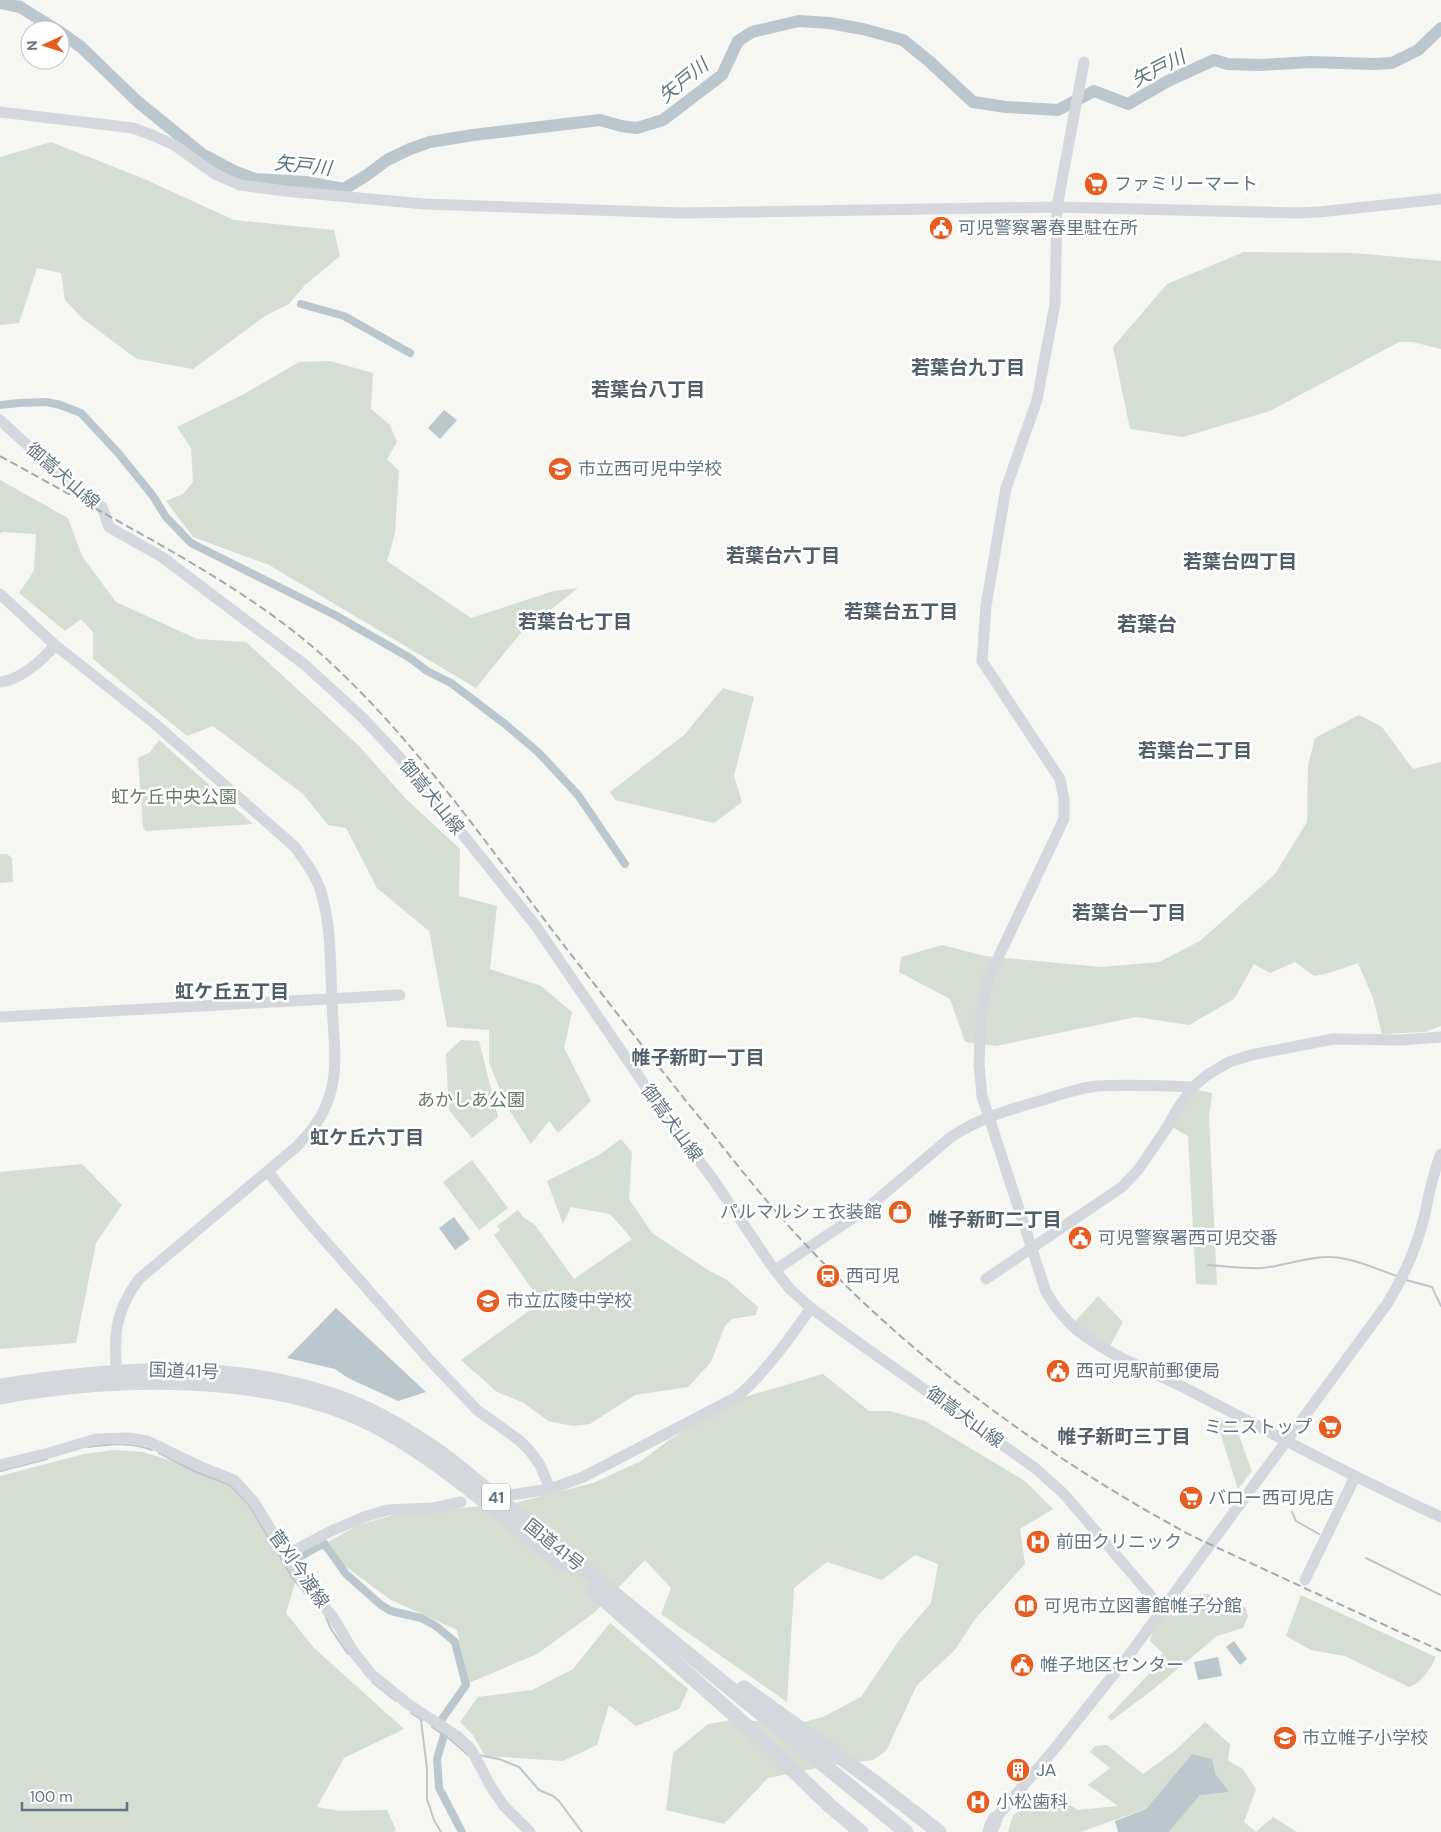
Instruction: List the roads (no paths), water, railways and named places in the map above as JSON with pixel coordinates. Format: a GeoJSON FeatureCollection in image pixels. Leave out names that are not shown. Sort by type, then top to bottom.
{"type":"FeatureCollection","features":[{"type":"Feature","properties":{"kind":"highway","name":"国道41号"},"geometry":{"type":"LineString","coordinates":[[0,1386],[116,1377],[218,1372],[267,1378],[302,1386],[346,1400],[384,1417],[448,1458],[906,1832]]}},
{"type":"Feature","properties":{"kind":"highway","name":"国道41号"},"geometry":{"type":"LineString","coordinates":[[0,1396],[116,1377],[241,1388],[294,1397],[348,1414],[377,1427],[434,1463],[594,1590],[891,1832]]}},
{"type":"Feature","properties":{"kind":"highway"},"geometry":{"type":"LineString","coordinates":[[594,1590],[749,1728],[830,1806],[861,1832]]}},
{"type":"Feature","properties":{"kind":"highway"},"geometry":{"type":"LineString","coordinates":[[611,1592],[668,1630],[876,1783],[939,1832]]}},
{"type":"Feature","properties":{"kind":"street"},"geometry":{"type":"LineString","coordinates":[[1084,62],[1057,207],[1055,304],[1037,400],[1006,488],[986,606],[982,661],[1060,780],[1064,799],[1064,819],[1000,953],[984,996],[981,1013],[979,1065],[982,1096],[1046,1292],[1058,1310],[1077,1330],[1123,1359],[1180,1386],[1355,1477],[1441,1517]]}},
{"type":"Feature","properties":{"kind":"street"},"geometry":{"type":"LineString","coordinates":[[0,112],[133,128],[174,145],[215,174],[240,185],[360,199],[424,204],[681,213],[1057,207],[1296,213],[1441,199]]}},
{"type":"Feature","properties":{"kind":"street","name":"御嵩犬山線"},"geometry":{"type":"LineString","coordinates":[[0,420],[102,507],[109,527],[162,557],[305,665],[363,718],[413,772],[536,926],[602,1024],[790,1289],[811,1308],[1035,1468],[1064,1494],[1163,1610]]}},
{"type":"Feature","properties":{"kind":"street"},"geometry":{"type":"LineString","coordinates":[[0,594],[56,644],[154,723],[294,847],[312,871],[323,901],[328,924],[335,1066],[331,1093],[325,1110],[309,1134],[268,1172],[139,1279],[130,1292],[118,1317],[116,1331],[116,1377]]}},
{"type":"Feature","properties":{"kind":"street"},"geometry":{"type":"LineString","coordinates":[[0,682],[6,681],[26,670],[45,657],[56,644]]}},
{"type":"Feature","properties":{"kind":"street"},"geometry":{"type":"LineString","coordinates":[[0,1017],[400,995]]}},
{"type":"Feature","properties":{"kind":"street"},"geometry":{"type":"LineString","coordinates":[[986,1279],[1122,1187],[1138,1170],[1193,1087],[1207,1075],[1229,1062],[1250,1055],[1333,1039],[1402,1040],[1441,1037]]}},
{"type":"Feature","properties":{"kind":"street"},"geometry":{"type":"LineString","coordinates":[[775,1270],[865,1210],[951,1137],[988,1117],[1062,1093],[1096,1086],[1193,1087]]}},
{"type":"Feature","properties":{"kind":"street"},"geometry":{"type":"LineString","coordinates":[[983,1832],[993,1826],[1163,1610],[1394,1293],[1417,1243],[1432,1176],[1441,1154]]}},
{"type":"Feature","properties":{"kind":"street"},"geometry":{"type":"LineString","coordinates":[[268,1172],[350,1270],[477,1410],[519,1440],[530,1451],[540,1465],[550,1489]]}},
{"type":"Feature","properties":{"kind":"street"},"geometry":{"type":"LineString","coordinates":[[510,1496],[550,1489],[597,1471],[737,1396],[754,1383],[811,1308]]}},
{"type":"Feature","properties":{"kind":"street","name":"菅刈今渡線"},"geometry":{"type":"LineString","coordinates":[[0,1465],[96,1439],[112,1438],[147,1441],[199,1466],[234,1480],[254,1502],[286,1556],[311,1591],[333,1617],[353,1651],[371,1674],[408,1704],[457,1736],[471,1749],[490,1787],[504,1806],[530,1832]]}},
{"type":"Feature","properties":{"kind":"street"},"geometry":{"type":"LineString","coordinates":[[1305,1580],[1355,1477]]}},
{"type":"Feature","properties":{"kind":"street"},"geometry":{"type":"LineString","coordinates":[[286,1556],[329,1532],[364,1517],[387,1510],[433,1508],[461,1502]]}},
{"type":"Feature","properties":{"kind":"waterway","name":"矢戸川"},"geometry":{"type":"LineString","coordinates":[[0,3],[20,7],[41,20]]}},
{"type":"Feature","properties":{"kind":"waterway","name":"矢戸川"},"geometry":{"type":"LineString","coordinates":[[70,39],[81,47],[138,102],[202,154],[236,172],[255,179],[306,182],[344,189],[387,160],[430,142],[600,120],[637,128],[663,120],[722,75],[738,41],[752,32],[799,21],[829,23],[863,29],[903,40],[973,102],[1006,107],[1058,110],[1094,91],[1128,104],[1168,81],[1214,60],[1228,64],[1261,65],[1310,62],[1392,63],[1418,50],[1441,28]]}},
{"type":"Feature","properties":{"kind":"waterway"},"geometry":{"type":"LineString","coordinates":[[301,304],[344,316],[410,353]]}},
{"type":"Feature","properties":{"kind":"waterway"},"geometry":{"type":"LineString","coordinates":[[0,405],[47,402],[81,413],[119,454],[153,496],[166,517],[191,543],[335,615],[410,658],[427,671],[451,683],[505,724],[539,753],[578,795],[625,864]]}},
{"type":"Feature","properties":{"kind":"waterway"},"geometry":{"type":"LineString","coordinates":[[1208,1265],[1262,1268],[1313,1258],[1331,1257],[1356,1262],[1397,1276]]}},
{"type":"Feature","properties":{"kind":"waterway"},"geometry":{"type":"LineString","coordinates":[[1406,1280],[1432,1287],[1441,1306]]}},
{"type":"Feature","properties":{"kind":"waterway"},"geometry":{"type":"LineString","coordinates":[[88,1447],[128,1445],[152,1450]]}},
{"type":"Feature","properties":{"kind":"waterway"},"geometry":{"type":"LineString","coordinates":[[159,1453],[196,1472],[230,1485],[249,1505],[294,1580],[307,1595]]}},
{"type":"Feature","properties":{"kind":"waterway"},"geometry":{"type":"LineString","coordinates":[[0,1471],[47,1459]]}},
{"type":"Feature","properties":{"kind":"waterway"},"geometry":{"type":"LineString","coordinates":[[1292,1512],[1296,1521],[1319,1534]]}},
{"type":"Feature","properties":{"kind":"waterway"},"geometry":{"type":"LineString","coordinates":[[296,1559],[324,1543],[346,1574],[381,1605],[391,1611],[421,1618],[436,1626],[455,1642],[466,1685],[442,1719]]}},
{"type":"Feature","properties":{"kind":"waterway"},"geometry":{"type":"LineString","coordinates":[[1366,1558],[1441,1595]]}},
{"type":"Feature","properties":{"kind":"waterway"},"geometry":{"type":"LineString","coordinates":[[326,1617],[331,1629],[348,1654]]}},
{"type":"Feature","properties":{"kind":"waterway"},"geometry":{"type":"LineString","coordinates":[[372,1682],[396,1701]]}},
{"type":"Feature","properties":{"kind":"waterway"},"geometry":{"type":"LineString","coordinates":[[411,1713],[422,1720]]}},
{"type":"Feature","properties":{"kind":"waterway"},"geometry":{"type":"LineString","coordinates":[[421,1720],[427,1769],[427,1799],[434,1820],[441,1832]]}},
{"type":"Feature","properties":{"kind":"waterway"},"geometry":{"type":"LineString","coordinates":[[432,1727],[450,1739],[468,1755]]}},
{"type":"Feature","properties":{"kind":"waterway"},"geometry":{"type":"LineString","coordinates":[[444,1735],[437,1759],[439,1788],[462,1832]]}},
{"type":"Feature","properties":{"kind":"waterway"},"geometry":{"type":"LineString","coordinates":[[478,1755],[499,1759],[519,1767],[539,1790],[559,1801],[582,1832]]}},
{"type":"Feature","properties":{"kind":"railway"},"geometry":{"type":"LineString","coordinates":[[0,456],[188,561],[263,608],[310,644],[365,696],[455,801],[566,948],[732,1159],[769,1203],[808,1247],[851,1290],[941,1370],[1037,1442],[1139,1506],[1192,1536],[1441,1651]]}},
{"type":"Feature","properties":{"kind":"place","name":"ファミリーマート"},"geometry":{"type":"Point","coordinates":[1096,184]}},
{"type":"Feature","properties":{"kind":"place","name":"可児警察署春里駐在所"},"geometry":{"type":"Point","coordinates":[941,228]}},
{"type":"Feature","properties":{"kind":"place","name":"市立西可児中学校"},"geometry":{"type":"Point","coordinates":[560,469]}},
{"type":"Feature","properties":{"kind":"place","name":"パルマルシェ衣装館"},"geometry":{"type":"Point","coordinates":[900,1212]}},
{"type":"Feature","properties":{"kind":"place","name":"可児警察署西可児交番"},"geometry":{"type":"Point","coordinates":[1080,1238]}},
{"type":"Feature","properties":{"kind":"place","name":"西可児"},"geometry":{"type":"Point","coordinates":[828,1276]}},
{"type":"Feature","properties":{"kind":"place","name":"市立広陵中学校"},"geometry":{"type":"Point","coordinates":[488,1301]}},
{"type":"Feature","properties":{"kind":"place","name":"西可児駅前郵便局"},"geometry":{"type":"Point","coordinates":[1058,1371]}},
{"type":"Feature","properties":{"kind":"place","name":"ミニストップ"},"geometry":{"type":"Point","coordinates":[1330,1427]}},
{"type":"Feature","properties":{"kind":"place","name":"バロー西可児店"},"geometry":{"type":"Point","coordinates":[1191,1498]}},
{"type":"Feature","properties":{"kind":"place","name":"前田クリニック"},"geometry":{"type":"Point","coordinates":[1038,1542]}},
{"type":"Feature","properties":{"kind":"place","name":"可児市立図書館帷子分館"},"geometry":{"type":"Point","coordinates":[1026,1606]}},
{"type":"Feature","properties":{"kind":"place","name":"帷子地区センター"},"geometry":{"type":"Point","coordinates":[1022,1665]}},
{"type":"Feature","properties":{"kind":"place","name":"市立帷子小学校"},"geometry":{"type":"Point","coordinates":[1285,1738]}},
{"type":"Feature","properties":{"kind":"place","name":"JA"},"geometry":{"type":"Point","coordinates":[1018,1770]}},
{"type":"Feature","properties":{"kind":"place","name":"小松歯科"},"geometry":{"type":"Point","coordinates":[978,1802]}},
{"type":"Feature","properties":{"kind":"district","name":"若葉台九丁目"},"geometry":{"type":"Point","coordinates":[968,367]}},
{"type":"Feature","properties":{"kind":"district","name":"若葉台八丁目"},"geometry":{"type":"Point","coordinates":[648,389]}},
{"type":"Feature","properties":{"kind":"district","name":"若葉台六丁目"},"geometry":{"type":"Point","coordinates":[783,555]}},
{"type":"Feature","properties":{"kind":"district","name":"若葉台四丁目"},"geometry":{"type":"Point","coordinates":[1240,561]}},
{"type":"Feature","properties":{"kind":"district","name":"若葉台五丁目"},"geometry":{"type":"Point","coordinates":[901,611]}},
{"type":"Feature","properties":{"kind":"district","name":"若葉台七丁目"},"geometry":{"type":"Point","coordinates":[575,621]}},
{"type":"Feature","properties":{"kind":"district","name":"若葉台"},"geometry":{"type":"Point","coordinates":[1147,624]}},
{"type":"Feature","properties":{"kind":"district","name":"若葉台二丁目"},"geometry":{"type":"Point","coordinates":[1195,750]}},
{"type":"Feature","properties":{"kind":"district","name":"若葉台一丁目"},"geometry":{"type":"Point","coordinates":[1129,912]}},
{"type":"Feature","properties":{"kind":"district","name":"虹ケ丘五丁目"},"geometry":{"type":"Point","coordinates":[232,991]}},
{"type":"Feature","properties":{"kind":"district","name":"帷子新町一丁目"},"geometry":{"type":"Point","coordinates":[698,1057]}},
{"type":"Feature","properties":{"kind":"district","name":"虹ケ丘六丁目"},"geometry":{"type":"Point","coordinates":[367,1137]}},
{"type":"Feature","properties":{"kind":"district","name":"帷子新町二丁目"},"geometry":{"type":"Point","coordinates":[995,1219]}},
{"type":"Feature","properties":{"kind":"district","name":"帷子新町三丁目"},"geometry":{"type":"Point","coordinates":[1124,1436]}},
{"type":"Feature","properties":{"kind":"park label","name":"虹ケ丘中央公園"},"geometry":{"type":"Point","coordinates":[174,797]}},
{"type":"Feature","properties":{"kind":"park label","name":"あかしあ公園"},"geometry":{"type":"Point","coordinates":[471,1100]}}]}
